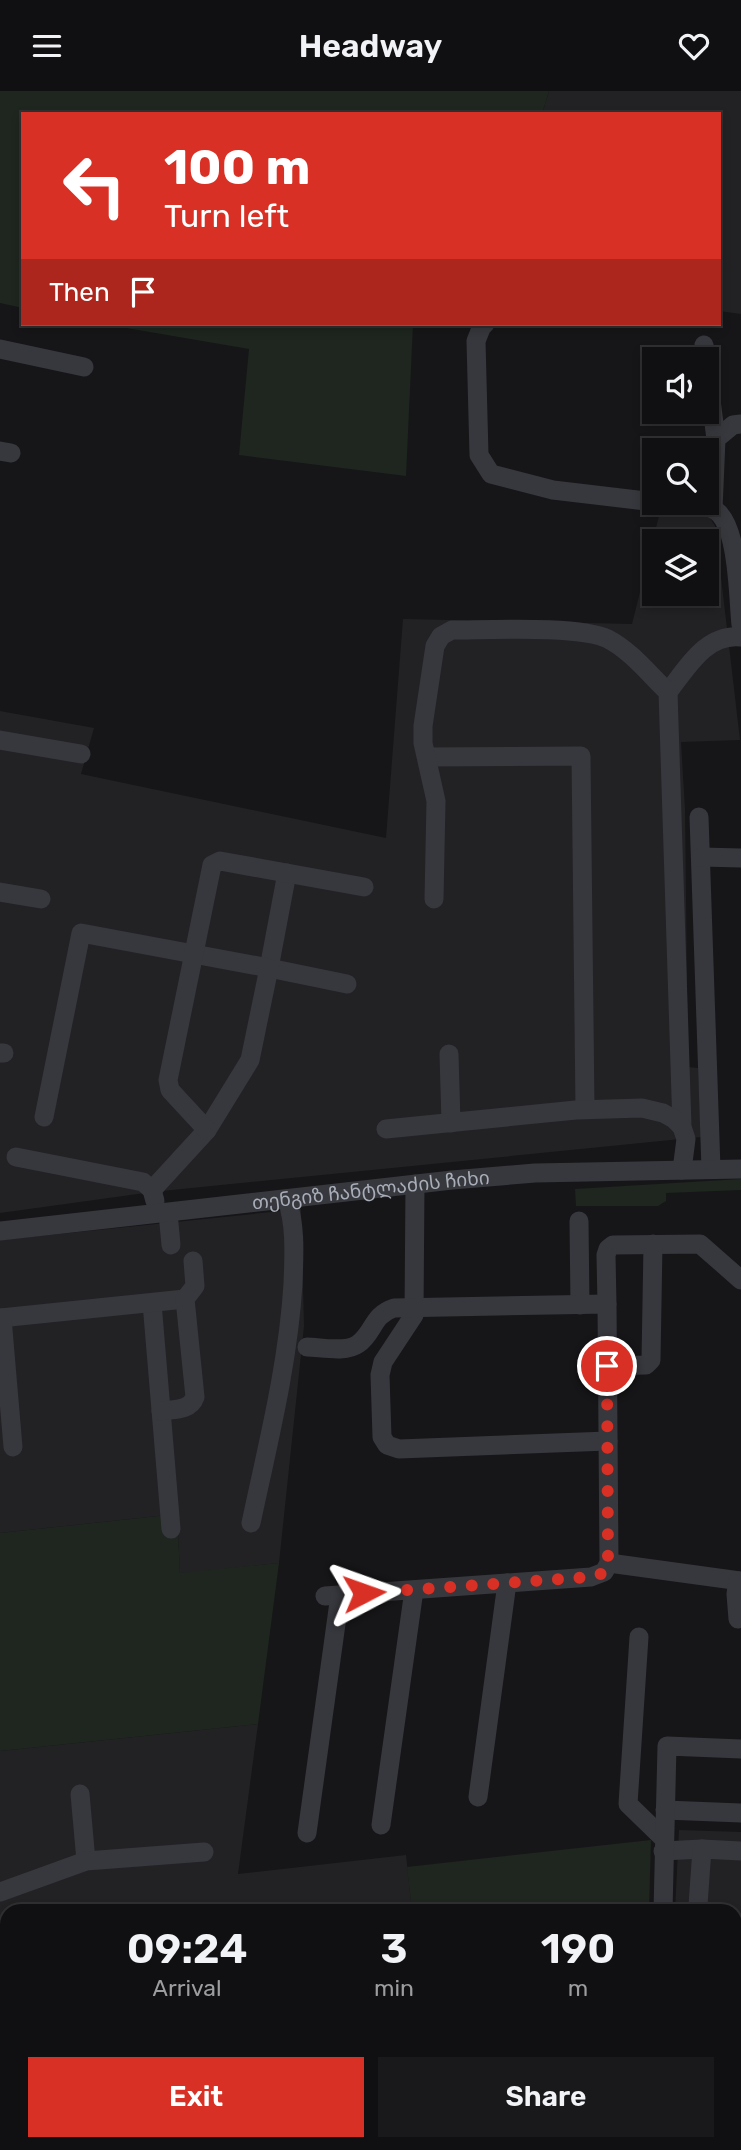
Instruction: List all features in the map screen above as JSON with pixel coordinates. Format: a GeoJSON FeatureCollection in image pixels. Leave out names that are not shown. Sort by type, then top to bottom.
{"type":"FeatureCollection","features":[{"type":"Feature","properties":{"kind":"street"},"geometry":{"type":"LineString","coordinates":[[482,326],[476,341],[479,455],[491,474],[554,489],[642,500]]}},
{"type":"Feature","properties":{"kind":"street"},"geometry":{"type":"LineString","coordinates":[[0,349],[84,367]]}},
{"type":"Feature","properties":{"kind":"street"},"geometry":{"type":"LineString","coordinates":[[717,438],[733,425],[741,424]]}},
{"type":"Feature","properties":{"kind":"street"},"geometry":{"type":"LineString","coordinates":[[719,515],[726,521],[732,536],[741,625]]}},
{"type":"Feature","properties":{"kind":"street"},"geometry":{"type":"LineString","coordinates":[[434,899],[436,801],[423,726],[435,646],[441,636],[452,630],[570,632],[605,638],[622,647],[668,692]]}},
{"type":"Feature","properties":{"kind":"street"},"geometry":{"type":"LineString","coordinates":[[682,1170],[686,1139],[682,1127],[668,692],[708,645],[727,635],[741,637]]}},
{"type":"Feature","properties":{"kind":"street"},"geometry":{"type":"LineString","coordinates":[[0,740],[81,754]]}},
{"type":"Feature","properties":{"kind":"street"},"geometry":{"type":"LineString","coordinates":[[427,757],[581,756],[585,1109]]}},
{"type":"Feature","properties":{"kind":"street"},"geometry":{"type":"LineString","coordinates":[[699,817],[711,1169]]}},
{"type":"Feature","properties":{"kind":"street"},"geometry":{"type":"LineString","coordinates":[[701,857],[741,858]]}},
{"type":"Feature","properties":{"kind":"street"},"geometry":{"type":"LineString","coordinates":[[206,1130],[170,1090],[168,1080],[212,865],[220,861],[364,887]]}},
{"type":"Feature","properties":{"kind":"street"},"geometry":{"type":"LineString","coordinates":[[152,1190],[206,1130],[250,1060],[287,873]]}},
{"type":"Feature","properties":{"kind":"street"},"geometry":{"type":"LineString","coordinates":[[0,892],[41,899]]}},
{"type":"Feature","properties":{"kind":"street"},"geometry":{"type":"LineString","coordinates":[[44,1117],[80,933],[347,984]]}},
{"type":"Feature","properties":{"kind":"street"},"geometry":{"type":"LineString","coordinates":[[449,1054],[451,1122]]}},
{"type":"Feature","properties":{"kind":"street"},"geometry":{"type":"LineString","coordinates":[[386,1129],[585,1109],[642,1108],[663,1113],[682,1127]]}},
{"type":"Feature","properties":{"kind":"street"},"geometry":{"type":"LineString","coordinates":[[16,1157],[143,1182],[152,1190],[171,1245]]}},
{"type":"Feature","properties":{"kind":"street","name":"თენგიზ ჩანტლაძის ჩიხი"},"geometry":{"type":"LineString","coordinates":[[0,1231],[535,1173],[741,1169]]}},
{"type":"Feature","properties":{"kind":"street"},"geometry":{"type":"LineString","coordinates":[[415,1184],[415,1309],[411,1320],[383,1361],[380,1375],[382,1437],[387,1445],[399,1449],[608,1441]]}},
{"type":"Feature","properties":{"kind":"street"},"geometry":{"type":"LineString","coordinates":[[251,1523],[285,1363],[291,1311],[295,1236],[287,1199]]}},
{"type":"Feature","properties":{"kind":"street"},"geometry":{"type":"LineString","coordinates":[[579,1221],[580,1305]]}},
{"type":"Feature","properties":{"kind":"street"},"geometry":{"type":"LineString","coordinates":[[607,1366],[646,1365],[651,1360],[653,1244]]}},
{"type":"Feature","properties":{"kind":"street"},"geometry":{"type":"LineString","coordinates":[[307,1833],[332,1596],[591,1577],[604,1573],[608,1563],[608,1249],[613,1245],[700,1244],[741,1280]]}},
{"type":"Feature","properties":{"kind":"street"},"geometry":{"type":"LineString","coordinates":[[161,1411],[187,1408],[195,1397],[185,1299],[195,1286],[193,1261]]}},
{"type":"Feature","properties":{"kind":"street"},"geometry":{"type":"LineString","coordinates":[[13,1447],[1,1318],[185,1299]]}},
{"type":"Feature","properties":{"kind":"street"},"geometry":{"type":"LineString","coordinates":[[152,1303],[171,1529]]}},
{"type":"Feature","properties":{"kind":"street"},"geometry":{"type":"LineString","coordinates":[[307,1347],[348,1348],[359,1344],[378,1317],[394,1308],[607,1304]]}},
{"type":"Feature","properties":{"kind":"street"},"geometry":{"type":"LineString","coordinates":[[608,1563],[739,1581],[736,1594],[738,1619]]}},
{"type":"Feature","properties":{"kind":"street"},"geometry":{"type":"LineString","coordinates":[[478,1797],[507,1583]]}},
{"type":"Feature","properties":{"kind":"street"},"geometry":{"type":"LineString","coordinates":[[381,1825],[414,1590]]}},
{"type":"Feature","properties":{"kind":"street"},"geometry":{"type":"LineString","coordinates":[[639,1637],[628,1804],[663,1845],[741,1851]]}},
{"type":"Feature","properties":{"kind":"street"},"geometry":{"type":"LineString","coordinates":[[663,1904],[667,1746],[741,1749]]}},
{"type":"Feature","properties":{"kind":"street"},"geometry":{"type":"LineString","coordinates":[[80,1794],[86,1861]]}},
{"type":"Feature","properties":{"kind":"street"},"geometry":{"type":"LineString","coordinates":[[665,1810],[741,1812]]}},
{"type":"Feature","properties":{"kind":"street"},"geometry":{"type":"LineString","coordinates":[[698,1904],[702,1849]]}},
{"type":"Feature","properties":{"kind":"street"},"geometry":{"type":"LineString","coordinates":[[0,1892],[86,1861],[204,1852]]}},
{"type":"Feature","properties":{"kind":"shaded area"},"geometry":{"type":"Polygon","coordinates":[[[0,91],[549,91],[543,112],[21,112],[21,308],[0,303],[0,91]]]}},
{"type":"Feature","properties":{"kind":"shaded area"},"geometry":{"type":"Polygon","coordinates":[[[549,91],[741,91],[741,314],[721,311],[721,112],[543,112],[549,91]]]}},
{"type":"Feature","properties":{"kind":"shaded area"},"geometry":{"type":"Polygon","coordinates":[[[115,326],[413,326],[406,476],[239,455],[249,349],[115,326]]]}},
{"type":"Feature","properties":{"kind":"shaded area"},"geometry":{"type":"Polygon","coordinates":[[[659,515],[700,515],[710,518],[715,529],[656,529],[659,515]]]}},
{"type":"Feature","properties":{"kind":"shaded area"},"geometry":{"type":"Polygon","coordinates":[[[719,560],[740,740],[681,742],[685,809],[688,1067],[698,1068],[701,1137],[152,1192],[0,1213],[0,711],[94,728],[81,774],[386,838],[403,619],[632,624],[642,584],[642,606],[719,606],[719,560]]]}},
{"type":"Feature","properties":{"kind":"shaded area"},"geometry":{"type":"Polygon","coordinates":[[[741,1179],[741,1190],[666,1193],[666,1201],[658,1206],[576,1206],[575,1189],[741,1179]]]}},
{"type":"Feature","properties":{"kind":"shaded area"},"geometry":{"type":"Polygon","coordinates":[[[301,1209],[304,1326],[279,1563],[180,1574],[177,1514],[0,1533],[0,1240],[301,1209]]]}},
{"type":"Feature","properties":{"kind":"shaded area"},"geometry":{"type":"Polygon","coordinates":[[[177,1514],[180,1573],[279,1563],[258,1724],[0,1751],[0,1533],[177,1514]]]}},
{"type":"Feature","properties":{"kind":"shaded area"},"geometry":{"type":"Polygon","coordinates":[[[258,1724],[238,1874],[406,1855],[411,1904],[0,1904],[0,1751],[258,1724]]]}},
{"type":"Feature","properties":{"kind":"shaded area"},"geometry":{"type":"Polygon","coordinates":[[[679,1830],[741,1832],[741,1904],[675,1904],[679,1830]]]}},
{"type":"Feature","properties":{"kind":"shaded area"},"geometry":{"type":"Polygon","coordinates":[[[651,1840],[649,1904],[411,1904],[407,1867],[651,1840]]]}},
{"type":"Feature","properties":{"kind":"route"},"geometry":{"type":"LineString","coordinates":[[364,1593],[591,1577],[604,1573],[608,1563],[607,1366]]}}]}
